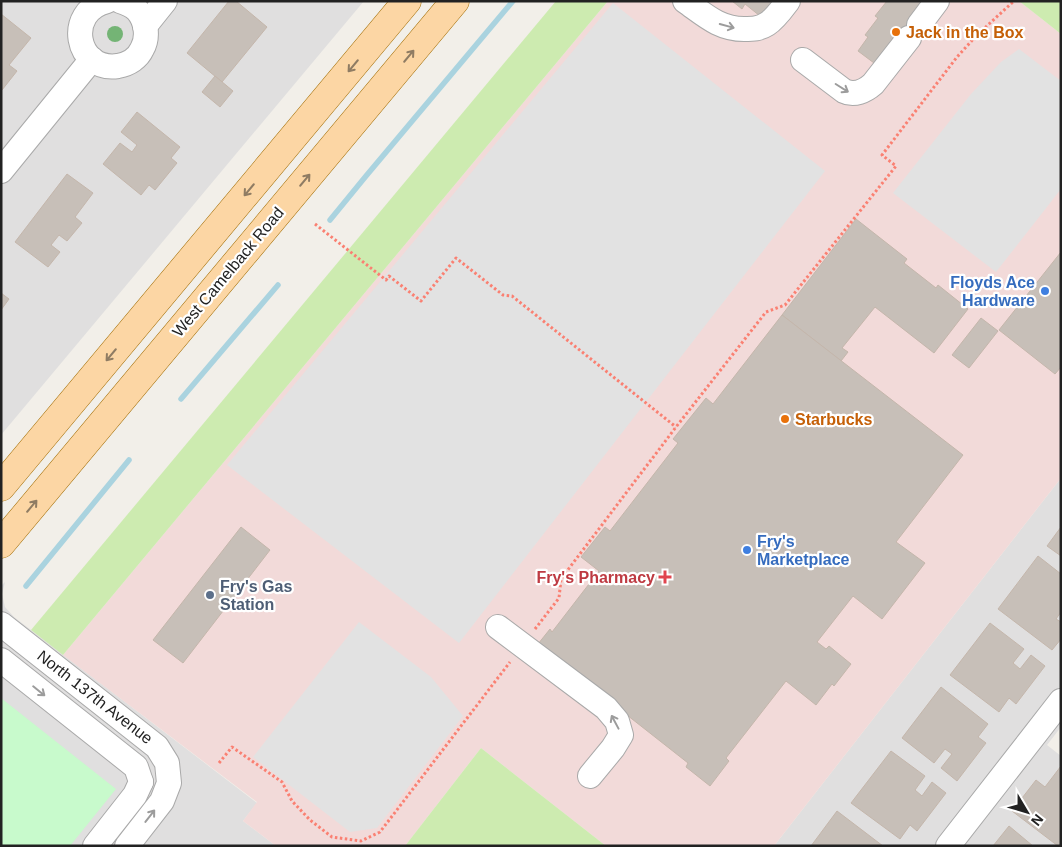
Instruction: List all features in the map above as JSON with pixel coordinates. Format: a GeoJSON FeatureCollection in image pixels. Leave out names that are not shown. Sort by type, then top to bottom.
{"type":"FeatureCollection","features":[{"type":"Feature","properties":{"kind":"main road","name":"West Camelback Road"},"geometry":{"type":"LineString","coordinates":[[1,544],[455,1]]}},
{"type":"Feature","properties":{"kind":"main road"},"geometry":{"type":"LineString","coordinates":[[134,328],[169,314],[239,231],[249,225],[274,218],[272,199],[283,178],[376,67],[398,30],[405,3]]}},
{"type":"Feature","properties":{"kind":"main road"},"geometry":{"type":"LineString","coordinates":[[1,487],[405,3]]}},
{"type":"Feature","properties":{"kind":"street"},"geometry":{"type":"LineString","coordinates":[[107,1],[92,8],[77,8],[81,24],[82,47],[86,54],[100,65],[111,67],[124,65],[134,59],[140,53],[146,35],[144,21],[137,10],[129,4],[120,1]]}},
{"type":"Feature","properties":{"kind":"street"},"geometry":{"type":"LineString","coordinates":[[145,26],[165,1]]}},
{"type":"Feature","properties":{"kind":"street"},"geometry":{"type":"LineString","coordinates":[[686,1],[713,22],[738,29],[758,29],[768,24],[788,1]]}},
{"type":"Feature","properties":{"kind":"street"},"geometry":{"type":"LineString","coordinates":[[803,60],[848,93],[867,90],[874,84],[937,1]]}},
{"type":"Feature","properties":{"kind":"street"},"geometry":{"type":"LineString","coordinates":[[1,171],[92,60]]}},
{"type":"Feature","properties":{"kind":"street","name":"North 137th Avenue"},"geometry":{"type":"LineString","coordinates":[[1,624],[157,747],[167,763],[169,783]]}},
{"type":"Feature","properties":{"kind":"street"},"geometry":{"type":"LineString","coordinates":[[498,627],[606,708],[617,721],[621,735],[590,776]]}},
{"type":"Feature","properties":{"kind":"street","name":"North 137th Avenue"},"geometry":{"type":"LineString","coordinates":[[1,660],[136,767],[141,782]]}},
{"type":"Feature","properties":{"kind":"street"},"geometry":{"type":"LineString","coordinates":[[948,846],[1061,701]]}},
{"type":"Feature","properties":{"kind":"street"},"geometry":{"type":"LineString","coordinates":[[105,842],[135,795],[141,782],[169,783],[162,801],[127,846]]}},
{"type":"Feature","properties":{"kind":"path"},"geometry":{"type":"LineString","coordinates":[[219,763],[232,747],[282,782],[292,800],[310,820],[332,837],[361,841],[380,832],[559,598],[561,580],[676,426],[766,312],[785,306],[896,166],[882,155],[957,57],[977,35],[1014,1]]}},
{"type":"Feature","properties":{"kind":"path"},"geometry":{"type":"LineString","coordinates":[[315,224],[386,280],[389,276],[422,301],[456,258],[503,295],[512,296],[676,426]]}},
{"type":"Feature","properties":{"kind":"shaded area"},"geometry":{"type":"Polygon","coordinates":[[[1,1],[364,1],[1,435],[1,1]]]}},
{"type":"Feature","properties":{"kind":"shaded area"},"geometry":{"type":"Polygon","coordinates":[[[608,1],[1019,1],[1061,34],[1061,478],[774,846],[606,846],[481,748],[405,846],[276,846],[243,821],[257,802],[63,655],[608,1]]]}},
{"type":"Feature","properties":{"kind":"shaded area"},"geometry":{"type":"Polygon","coordinates":[[[613,3],[825,171],[459,643],[227,465],[613,3]]]}},
{"type":"Feature","properties":{"kind":"shaded area"},"geometry":{"type":"Polygon","coordinates":[[[1019,49],[1061,81],[1061,189],[996,272],[893,193],[971,94],[1001,62],[1019,49]]]}},
{"type":"Feature","properties":{"kind":"shaded area"},"geometry":{"type":"Polygon","coordinates":[[[1061,478],[1061,727],[1047,745],[1061,756],[1061,846],[774,846],[1061,478]]]}},
{"type":"Feature","properties":{"kind":"shaded area"},"geometry":{"type":"Polygon","coordinates":[[[5,582],[2,594],[5,607],[14,617],[257,803],[243,821],[276,846],[1,846],[1,586],[5,582]]]}},
{"type":"Feature","properties":{"kind":"shaded area"},"geometry":{"type":"Polygon","coordinates":[[[359,622],[431,677],[463,716],[377,828],[350,832],[253,757],[359,622]]]}},
{"type":"Feature","properties":{"kind":"green space"},"geometry":{"type":"Polygon","coordinates":[[[556,1],[608,1],[63,655],[31,630],[556,1]]]}},
{"type":"Feature","properties":{"kind":"green space"},"geometry":{"type":"Polygon","coordinates":[[[1019,1],[1061,1],[1061,34],[1019,1]]]}},
{"type":"Feature","properties":{"kind":"green space"},"geometry":{"type":"Polygon","coordinates":[[[1,698],[116,789],[70,846],[1,846],[1,698]]]}},
{"type":"Feature","properties":{"kind":"green space"},"geometry":{"type":"Polygon","coordinates":[[[481,748],[606,846],[405,846],[481,748]]]}},
{"type":"Feature","properties":{"kind":"building"},"geometry":{"type":"Polygon","coordinates":[[[229,1],[236,1],[267,27],[222,82],[187,53],[229,1]]]}},
{"type":"Feature","properties":{"kind":"building"},"geometry":{"type":"Polygon","coordinates":[[[732,1],[779,1],[765,20],[745,4],[742,9],[732,1]]]}},
{"type":"Feature","properties":{"kind":"building","name":"Jack in the Box"},"geometry":{"type":"Polygon","coordinates":[[[887,1],[919,1],[926,7],[926,31],[916,43],[878,66],[858,51],[868,37],[865,35],[878,18],[875,16],[887,1]]]}},
{"type":"Feature","properties":{"kind":"building"},"geometry":{"type":"Polygon","coordinates":[[[1,14],[31,38],[9,65],[17,71],[2,90],[1,14]]]}},
{"type":"Feature","properties":{"kind":"building"},"geometry":{"type":"Polygon","coordinates":[[[215,76],[233,91],[220,107],[202,92],[215,76]]]}},
{"type":"Feature","properties":{"kind":"building"},"geometry":{"type":"Polygon","coordinates":[[[137,112],[180,147],[171,158],[177,163],[155,190],[149,185],[141,195],[103,164],[120,143],[132,152],[137,145],[121,132],[137,112]]]}},
{"type":"Feature","properties":{"kind":"building"},"geometry":{"type":"Polygon","coordinates":[[[67,174],[93,193],[75,217],[82,223],[67,241],[59,235],[51,245],[60,252],[48,267],[15,242],[67,174]]]}},
{"type":"Feature","properties":{"kind":"building"},"geometry":{"type":"Polygon","coordinates":[[[856,219],[907,259],[904,263],[936,288],[938,285],[968,309],[934,353],[875,307],[842,348],[848,352],[841,361],[782,315],[856,219]]]}},
{"type":"Feature","properties":{"kind":"building","name":"Floyds Ace Hardware"},"geometry":{"type":"Polygon","coordinates":[[[1061,252],[1061,367],[1055,374],[999,330],[1061,252]]]}},
{"type":"Feature","properties":{"kind":"building"},"geometry":{"type":"Polygon","coordinates":[[[1,293],[9,299],[1,310],[1,293]]]}},
{"type":"Feature","properties":{"kind":"building","name":"Fry's Marketplace"},"geometry":{"type":"Polygon","coordinates":[[[782,315],[963,455],[896,542],[925,563],[882,619],[853,596],[817,642],[826,649],[829,646],[851,664],[816,705],[786,681],[726,758],[729,761],[710,786],[686,767],[688,763],[557,660],[534,649],[550,629],[552,632],[599,571],[581,557],[605,527],[610,531],[678,443],[673,439],[706,398],[713,404],[782,315]]]}},
{"type":"Feature","properties":{"kind":"building"},"geometry":{"type":"Polygon","coordinates":[[[981,318],[998,331],[969,368],[952,355],[981,318]]]}},
{"type":"Feature","properties":{"kind":"building"},"geometry":{"type":"Polygon","coordinates":[[[241,527],[270,550],[183,663],[153,640],[241,527]]]}},
{"type":"Feature","properties":{"kind":"building"},"geometry":{"type":"Polygon","coordinates":[[[1061,527],[1061,556],[1047,546],[1061,527]]]}},
{"type":"Feature","properties":{"kind":"building"},"geometry":{"type":"Polygon","coordinates":[[[1038,556],[1061,574],[1061,612],[1056,619],[1061,622],[1061,639],[1052,650],[998,609],[1038,556]]]}},
{"type":"Feature","properties":{"kind":"building"},"geometry":{"type":"Polygon","coordinates":[[[990,623],[1024,649],[1013,663],[1020,669],[1031,655],[1045,666],[1016,704],[1009,698],[999,712],[950,675],[990,623]]]}},
{"type":"Feature","properties":{"kind":"building"},"geometry":{"type":"Polygon","coordinates":[[[941,687],[988,724],[978,737],[986,743],[957,781],[941,768],[952,754],[945,749],[934,763],[902,738],[941,687]]]}},
{"type":"Feature","properties":{"kind":"building"},"geometry":{"type":"Polygon","coordinates":[[[891,751],[925,776],[915,790],[922,796],[932,782],[946,793],[917,831],[910,825],[900,839],[851,803],[891,751]]]}},
{"type":"Feature","properties":{"kind":"building"},"geometry":{"type":"Polygon","coordinates":[[[1061,766],[1061,846],[1058,846],[1012,811],[1036,780],[1045,787],[1061,766]]]}},
{"type":"Feature","properties":{"kind":"building"},"geometry":{"type":"Polygon","coordinates":[[[837,811],[883,846],[811,846],[837,811]]]}},
{"type":"Feature","properties":{"kind":"building"},"geometry":{"type":"Polygon","coordinates":[[[1009,826],[1033,846],[993,846],[1009,826]]]}},
{"type":"Feature","properties":{"kind":"waterway"},"geometry":{"type":"LineString","coordinates":[[330,220],[513,1]]}},
{"type":"Feature","properties":{"kind":"waterway"},"geometry":{"type":"LineString","coordinates":[[181,399],[278,285]]}},
{"type":"Feature","properties":{"kind":"waterway"},"geometry":{"type":"LineString","coordinates":[[26,586],[129,460]]}},
{"type":"Feature","properties":{"kind":"place","name":"Jack in the Box"},"geometry":{"type":"Point","coordinates":[896,32]}},
{"type":"Feature","properties":{"kind":"place","name":"Floyds Ace Hardware"},"geometry":{"type":"Point","coordinates":[1045,291]}},
{"type":"Feature","properties":{"kind":"place","name":"Starbucks"},"geometry":{"type":"Point","coordinates":[785,419]}},
{"type":"Feature","properties":{"kind":"place","name":"Fry's Marketplace"},"geometry":{"type":"Point","coordinates":[747,550]}},
{"type":"Feature","properties":{"kind":"place","name":"Fry's Pharmacy"},"geometry":{"type":"Point","coordinates":[665,577]}},
{"type":"Feature","properties":{"kind":"place","name":"Fry's Gas Station"},"geometry":{"type":"Point","coordinates":[210,595]}}]}
